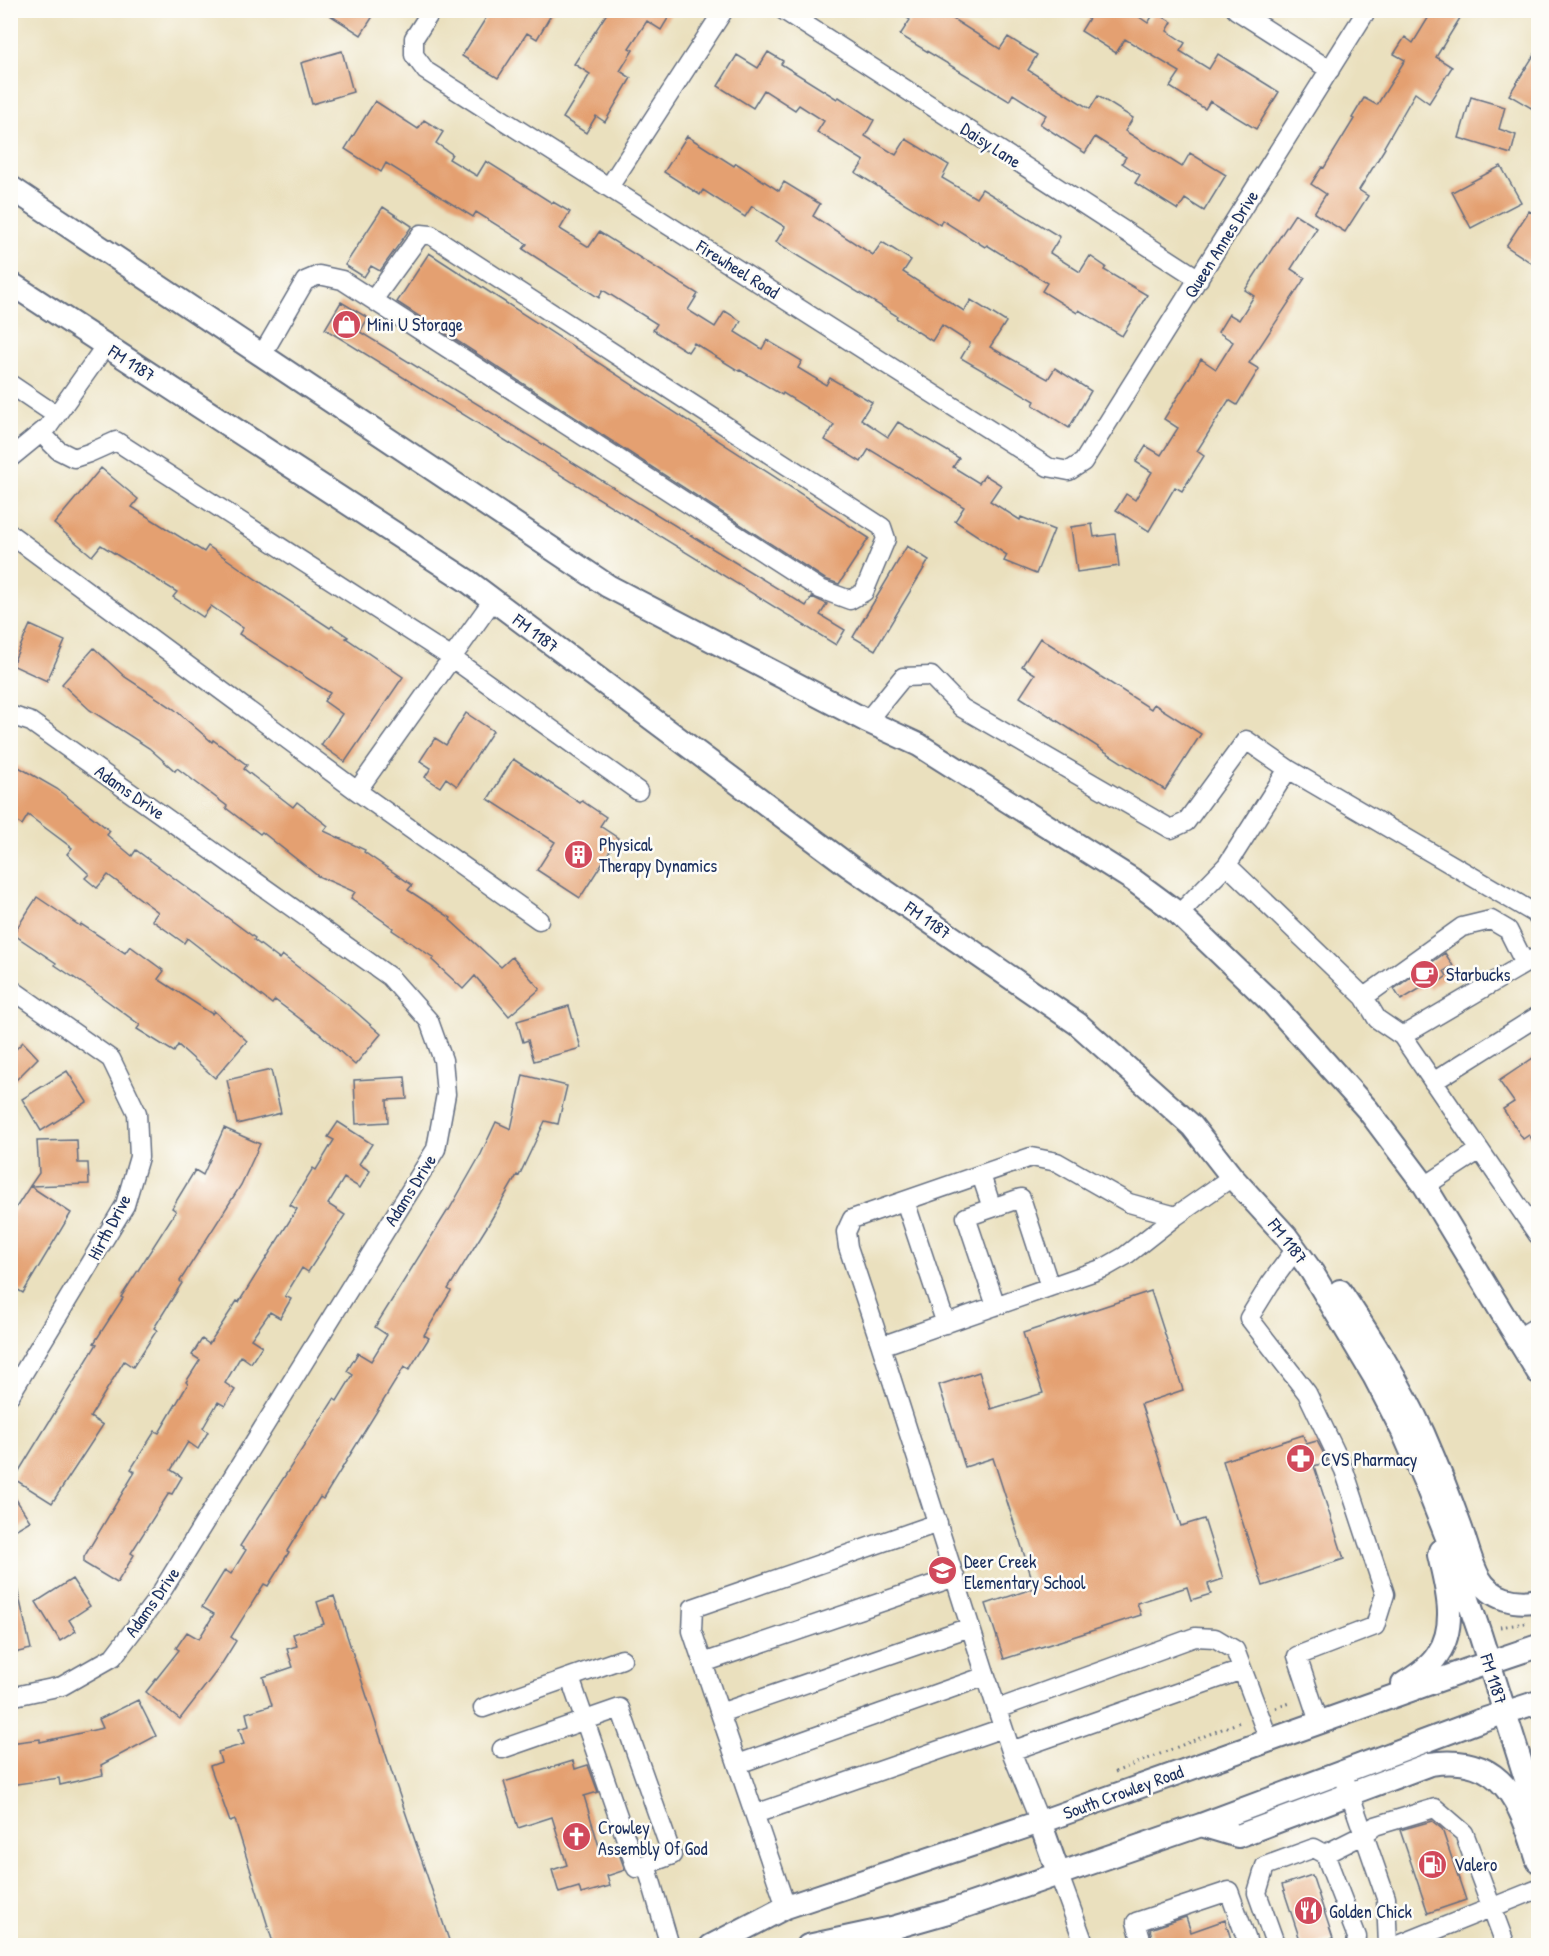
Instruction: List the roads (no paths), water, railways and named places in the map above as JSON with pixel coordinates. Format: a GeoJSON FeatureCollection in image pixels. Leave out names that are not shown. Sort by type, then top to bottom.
{"type":"FeatureCollection","features":[{"type":"Feature","properties":{"kind":"main road"},"geometry":{"type":"LineString","coordinates":[[10,187],[608,586],[867,722],[919,745],[1133,880],[1179,914],[1272,1003],[1368,1110],[1425,1186],[1538,1369]]}},
{"type":"Feature","properties":{"kind":"main road","name":"FM 1187"},"geometry":{"type":"LineString","coordinates":[[10,283],[493,600],[849,866],[1078,1024],[1192,1126],[1312,1272],[1374,1376],[1407,1442],[1446,1535],[1539,1815]]}},
{"type":"Feature","properties":{"kind":"main road"},"geometry":{"type":"LineString","coordinates":[[1290,1243],[1313,1250],[1379,1350],[1422,1431],[1479,1578],[1490,1591],[1501,1598],[1525,1603],[1539,1600]]}},
{"type":"Feature","properties":{"kind":"main road"},"geometry":{"type":"LineString","coordinates":[[1378,1701],[1424,1670],[1438,1654],[1448,1634],[1447,1592],[1439,1555],[1446,1535]]}},
{"type":"Feature","properties":{"kind":"main road","name":"South Crowley Road"},"geometry":{"type":"LineString","coordinates":[[711,1946],[786,1906],[1040,1822],[1539,1646]]}},
{"type":"Feature","properties":{"kind":"main road"},"geometry":{"type":"LineString","coordinates":[[808,1946],[892,1928],[1059,1875],[1539,1702]]}},
{"type":"Feature","properties":{"kind":"main road"},"geometry":{"type":"LineString","coordinates":[[1201,1825],[1238,1836],[1430,1764],[1448,1762],[1482,1768],[1496,1777],[1516,1802],[1525,1818],[1539,1861]]}},
{"type":"Feature","properties":{"kind":"main road"},"geometry":{"type":"LineString","coordinates":[[1539,1771],[1536,1793],[1539,1815]]}},
{"type":"Feature","properties":{"kind":"main road"},"geometry":{"type":"LineString","coordinates":[[1040,1822],[1059,1875]]}},
{"type":"Feature","properties":{"kind":"street","name":"Firewheel Road"},"geometry":{"type":"LineString","coordinates":[[432,10],[414,38],[414,55],[426,71],[1048,467],[1069,471]]}},
{"type":"Feature","properties":{"kind":"street"},"geometry":{"type":"LineString","coordinates":[[609,188],[724,10]]}},
{"type":"Feature","properties":{"kind":"street","name":"Daisy Lane"},"geometry":{"type":"LineString","coordinates":[[783,10],[1199,279]]}},
{"type":"Feature","properties":{"kind":"street"},"geometry":{"type":"LineString","coordinates":[[1236,10],[1330,70]]}},
{"type":"Feature","properties":{"kind":"street","name":"Queen Annes Drive"},"geometry":{"type":"LineString","coordinates":[[1069,471],[1083,462],[1367,10]]}},
{"type":"Feature","properties":{"kind":"street"},"geometry":{"type":"LineString","coordinates":[[262,355],[305,281],[319,275],[342,280],[820,589],[850,600],[864,592],[886,539],[882,527],[431,234],[421,234],[373,300]]}},
{"type":"Feature","properties":{"kind":"street"},"geometry":{"type":"LineString","coordinates":[[10,458],[41,433],[106,345]]}},
{"type":"Feature","properties":{"kind":"street"},"geometry":{"type":"LineString","coordinates":[[10,384],[56,415]]}},
{"type":"Feature","properties":{"kind":"street"},"geometry":{"type":"LineString","coordinates":[[41,433],[58,450],[74,458],[116,441],[452,658],[638,791]]}},
{"type":"Feature","properties":{"kind":"street"},"geometry":{"type":"LineString","coordinates":[[10,534],[357,791],[539,920]]}},
{"type":"Feature","properties":{"kind":"street"},"geometry":{"type":"LineString","coordinates":[[357,791],[493,600]]}},
{"type":"Feature","properties":{"kind":"street"},"geometry":{"type":"LineString","coordinates":[[867,722],[903,676],[931,676],[962,708],[1171,829],[1186,822],[1246,740],[1288,769],[1536,914],[1539,918]]}},
{"type":"Feature","properties":{"kind":"street","name":"Adams Drive"},"geometry":{"type":"LineString","coordinates":[[10,715],[31,722],[390,977],[429,1021],[443,1060],[446,1094],[436,1149],[158,1599],[113,1657],[62,1686],[10,1697]]}},
{"type":"Feature","properties":{"kind":"street"},"geometry":{"type":"LineString","coordinates":[[1179,914],[1227,865],[1288,769]]}},
{"type":"Feature","properties":{"kind":"street"},"geometry":{"type":"LineString","coordinates":[[1227,865],[1364,997],[1377,1019],[1402,1036],[1480,1150],[1532,1211],[1539,1235]]}},
{"type":"Feature","properties":{"kind":"street"},"geometry":{"type":"LineString","coordinates":[[1364,997],[1462,927],[1491,920],[1508,930],[1532,960],[1402,1036]]}},
{"type":"Feature","properties":{"kind":"street","name":"Hirth Drive"},"geometry":{"type":"LineString","coordinates":[[10,988],[111,1059],[136,1113],[139,1157],[125,1205],[10,1395]]}},
{"type":"Feature","properties":{"kind":"street"},"geometry":{"type":"LineString","coordinates":[[1433,1082],[1539,1016]]}},
{"type":"Feature","properties":{"kind":"street"},"geometry":{"type":"LineString","coordinates":[[1425,1186],[1480,1150]]}},
{"type":"Feature","properties":{"kind":"street"},"geometry":{"type":"LineString","coordinates":[[1040,1822],[1003,1728],[848,1247],[846,1232],[852,1219],[1031,1157],[1057,1162],[1129,1203],[1176,1216]]}},
{"type":"Feature","properties":{"kind":"street"},"geometry":{"type":"LineString","coordinates":[[981,1175],[992,1208]]}},
{"type":"Feature","properties":{"kind":"street"},"geometry":{"type":"LineString","coordinates":[[881,1346],[1104,1268],[1125,1256],[1176,1216],[1232,1177]]}},
{"type":"Feature","properties":{"kind":"street"},"geometry":{"type":"LineString","coordinates":[[996,1306],[966,1217],[1021,1198],[1050,1287]]}},
{"type":"Feature","properties":{"kind":"street"},"geometry":{"type":"LineString","coordinates":[[905,1201],[946,1324]]}},
{"type":"Feature","properties":{"kind":"street"},"geometry":{"type":"LineString","coordinates":[[1290,1243],[1270,1284],[1249,1317],[1307,1393],[1344,1470],[1385,1594],[1375,1626],[1297,1656],[1319,1722]]}},
{"type":"Feature","properties":{"kind":"street"},"geometry":{"type":"LineString","coordinates":[[1518,1338],[1539,1326]]}},
{"type":"Feature","properties":{"kind":"street"},"geometry":{"type":"LineString","coordinates":[[786,1906],[692,1631],[693,1608],[938,1523]]}},
{"type":"Feature","properties":{"kind":"street"},"geometry":{"type":"LineString","coordinates":[[703,1663],[955,1577]]}},
{"type":"Feature","properties":{"kind":"street"},"geometry":{"type":"LineString","coordinates":[[720,1713],[970,1627]]}},
{"type":"Feature","properties":{"kind":"street"},"geometry":{"type":"LineString","coordinates":[[997,1709],[1195,1637],[1215,1638],[1234,1650],[1269,1740]]}},
{"type":"Feature","properties":{"kind":"street"},"geometry":{"type":"LineString","coordinates":[[483,1708],[622,1659]]}},
{"type":"Feature","properties":{"kind":"street"},"geometry":{"type":"LineString","coordinates":[[1011,1751],[1242,1670]]}},
{"type":"Feature","properties":{"kind":"street"},"geometry":{"type":"LineString","coordinates":[[738,1764],[986,1676]]}},
{"type":"Feature","properties":{"kind":"street"},"geometry":{"type":"LineString","coordinates":[[502,1749],[585,1720],[620,1708],[672,1855],[636,1868],[585,1720],[570,1678]]}},
{"type":"Feature","properties":{"kind":"street"},"geometry":{"type":"LineString","coordinates":[[755,1814],[1003,1728]]}},
{"type":"Feature","properties":{"kind":"street"},"geometry":{"type":"LineString","coordinates":[[1342,1772],[1365,1833],[1399,1944],[1539,1889]]}},
{"type":"Feature","properties":{"kind":"street"},"geometry":{"type":"LineString","coordinates":[[1326,1854],[1375,1826],[1435,1808],[1464,1833],[1506,1946]]}},
{"type":"Feature","properties":{"kind":"street"},"geometry":{"type":"LineString","coordinates":[[1276,1946],[1257,1893],[1265,1866],[1314,1848],[1326,1854],[1357,1937],[1356,1946]]}},
{"type":"Feature","properties":{"kind":"street"},"geometry":{"type":"LineString","coordinates":[[646,1864],[670,1946]]}},
{"type":"Feature","properties":{"kind":"street"},"geometry":{"type":"LineString","coordinates":[[1059,1875],[1086,1946]]}},
{"type":"Feature","properties":{"kind":"street"},"geometry":{"type":"LineString","coordinates":[[1143,1946],[1136,1922],[1228,1891],[1249,1946]]}},
{"type":"Feature","properties":{"kind":"place","name":"Mini U Storage"},"geometry":{"type":"Point","coordinates":[346,324]}},
{"type":"Feature","properties":{"kind":"place","name":"Physical Therapy Dynamics"},"geometry":{"type":"Point","coordinates":[578,854]}},
{"type":"Feature","properties":{"kind":"place","name":"Starbucks"},"geometry":{"type":"Point","coordinates":[1425,974]}},
{"type":"Feature","properties":{"kind":"place","name":"CVS Pharmacy"},"geometry":{"type":"Point","coordinates":[1300,1459]}},
{"type":"Feature","properties":{"kind":"place","name":"Deer Creek Elementary School"},"geometry":{"type":"Point","coordinates":[943,1571]}},
{"type":"Feature","properties":{"kind":"place","name":"Crowley Assembly Of God"},"geometry":{"type":"Point","coordinates":[577,1837]}},
{"type":"Feature","properties":{"kind":"place","name":"Valero"},"geometry":{"type":"Point","coordinates":[1433,1864]}},
{"type":"Feature","properties":{"kind":"place","name":"Golden Chick"},"geometry":{"type":"Point","coordinates":[1308,1911]}}]}
